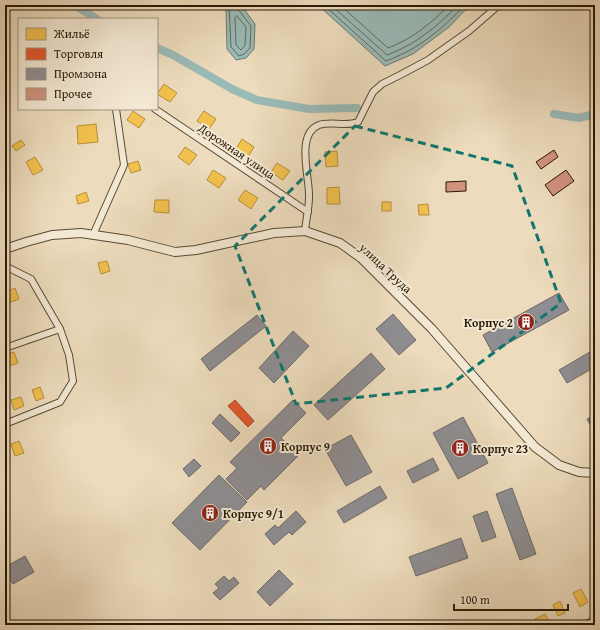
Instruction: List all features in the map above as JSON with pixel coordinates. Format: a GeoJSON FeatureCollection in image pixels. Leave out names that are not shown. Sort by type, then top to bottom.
{"type":"FeatureCollection","features":[{"type":"Feature","properties":{"kind":"street"},"geometry":{"type":"LineString","coordinates":[[305,231],[309,197],[305,151],[308,136],[311,130],[319,125],[352,124],[358,122],[373,92],[382,84],[400,76],[428,60],[469,30],[499,5]]}},
{"type":"Feature","properties":{"kind":"street"},"geometry":{"type":"LineString","coordinates":[[93,235],[124,166],[116,110]]}},
{"type":"Feature","properties":{"kind":"street","name":"Дорожная улица"},"geometry":{"type":"LineString","coordinates":[[155,110],[308,212]]}},
{"type":"Feature","properties":{"kind":"street","name":"улица Труда"},"geometry":{"type":"LineString","coordinates":[[5,249],[52,235],[81,233],[128,240],[175,252],[196,250],[274,233],[305,231],[340,243],[361,258],[432,329],[535,447],[559,466],[580,472],[595,472]]}},
{"type":"Feature","properties":{"kind":"street"},"geometry":{"type":"LineString","coordinates":[[5,266],[30,279],[60,329],[69,355],[73,381],[60,402],[5,424]]}},
{"type":"Feature","properties":{"kind":"street"},"geometry":{"type":"LineString","coordinates":[[5,348],[60,329]]}},
{"type":"Feature","properties":{"kind":"street"},"geometry":{"type":"LineString","coordinates":[[584,625],[595,620]]}},
{"type":"Feature","properties":{"kind":"highlighted area"},"geometry":{"type":"Polygon","coordinates":[[[355,126],[512,166],[561,303],[446,388],[296,404],[235,246],[355,126]]]}},
{"type":"Feature","properties":{"kind":"water"},"geometry":{"type":"Polygon","coordinates":[[[224,5],[241,5],[255,24],[254,49],[246,58],[236,60],[227,49],[226,8],[224,5]]]}},
{"type":"Feature","properties":{"kind":"water"},"geometry":{"type":"Polygon","coordinates":[[[318,5],[470,5],[449,27],[413,54],[385,66],[318,5]]]}},
{"type":"Feature","properties":{"kind":"building: Жильё"},"geometry":{"type":"Polygon","coordinates":[[[164,84],[177,93],[170,102],[158,95],[164,84]]]}},
{"type":"Feature","properties":{"kind":"building: Жильё"},"geometry":{"type":"Polygon","coordinates":[[[133,111],[145,119],[139,128],[127,120],[133,111]]]}},
{"type":"Feature","properties":{"kind":"building: Жильё"},"geometry":{"type":"Polygon","coordinates":[[[204,111],[216,119],[209,129],[197,121],[204,111]]]}},
{"type":"Feature","properties":{"kind":"building: Жильё"},"geometry":{"type":"Polygon","coordinates":[[[96,124],[98,142],[78,144],[77,126],[96,124]]]}},
{"type":"Feature","properties":{"kind":"building: Жильё"},"geometry":{"type":"Polygon","coordinates":[[[242,139],[254,147],[248,157],[236,149],[242,139]]]}},
{"type":"Feature","properties":{"kind":"building: Жильё"},"geometry":{"type":"Polygon","coordinates":[[[21,140],[25,145],[16,151],[12,146],[21,140]]]}},
{"type":"Feature","properties":{"kind":"building: Жильё"},"geometry":{"type":"Polygon","coordinates":[[[185,147],[197,155],[189,165],[178,157],[185,147]]]}},
{"type":"Feature","properties":{"kind":"building: Жильё"},"geometry":{"type":"Polygon","coordinates":[[[337,151],[338,166],[326,167],[325,152],[337,151]]]}},
{"type":"Feature","properties":{"kind":"building: Жильё"},"geometry":{"type":"Polygon","coordinates":[[[35,157],[43,170],[33,175],[26,162],[35,157]]]}},
{"type":"Feature","properties":{"kind":"building: Жильё"},"geometry":{"type":"Polygon","coordinates":[[[138,161],[141,170],[131,173],[128,164],[138,161]]]}},
{"type":"Feature","properties":{"kind":"building: Жильё"},"geometry":{"type":"Polygon","coordinates":[[[277,163],[290,171],[283,180],[271,172],[277,163]]]}},
{"type":"Feature","properties":{"kind":"building: Жильё"},"geometry":{"type":"Polygon","coordinates":[[[213,170],[226,178],[219,188],[207,180],[213,170]]]}},
{"type":"Feature","properties":{"kind":"building: Жильё"},"geometry":{"type":"Polygon","coordinates":[[[339,187],[340,204],[327,204],[327,188],[339,187]]]}},
{"type":"Feature","properties":{"kind":"building: Жильё"},"geometry":{"type":"Polygon","coordinates":[[[245,190],[258,198],[251,209],[238,200],[245,190]]]}},
{"type":"Feature","properties":{"kind":"building: Жильё"},"geometry":{"type":"Polygon","coordinates":[[[86,192],[89,201],[78,204],[76,196],[86,192]]]}},
{"type":"Feature","properties":{"kind":"building: Жильё"},"geometry":{"type":"Polygon","coordinates":[[[155,200],[169,200],[169,213],[154,212],[155,200]]]}},
{"type":"Feature","properties":{"kind":"building: Жильё"},"geometry":{"type":"Polygon","coordinates":[[[382,202],[391,202],[391,211],[382,211],[382,202]]]}},
{"type":"Feature","properties":{"kind":"building: Жильё"},"geometry":{"type":"Polygon","coordinates":[[[428,204],[429,215],[419,215],[418,205],[428,204]]]}},
{"type":"Feature","properties":{"kind":"building: Жильё"},"geometry":{"type":"Polygon","coordinates":[[[107,261],[110,271],[101,274],[98,263],[107,261]]]}},
{"type":"Feature","properties":{"kind":"building: Жильё"},"geometry":{"type":"Polygon","coordinates":[[[15,288],[19,299],[6,304],[5,293],[15,288]]]}},
{"type":"Feature","properties":{"kind":"building: Жильё"},"geometry":{"type":"Polygon","coordinates":[[[14,352],[18,363],[10,366],[5,355],[14,352]]]}},
{"type":"Feature","properties":{"kind":"building: Жильё"},"geometry":{"type":"Polygon","coordinates":[[[40,387],[44,398],[36,401],[32,390],[40,387]]]}},
{"type":"Feature","properties":{"kind":"building: Жильё"},"geometry":{"type":"Polygon","coordinates":[[[21,397],[24,406],[14,410],[11,400],[21,397]]]}},
{"type":"Feature","properties":{"kind":"building: Жильё"},"geometry":{"type":"Polygon","coordinates":[[[19,441],[24,453],[15,456],[11,444],[19,441]]]}},
{"type":"Feature","properties":{"kind":"building: Жильё"},"geometry":{"type":"Polygon","coordinates":[[[581,589],[588,602],[580,607],[573,593],[581,589]]]}},
{"type":"Feature","properties":{"kind":"building: Жильё"},"geometry":{"type":"Polygon","coordinates":[[[560,601],[565,613],[558,616],[553,605],[560,601]]]}},
{"type":"Feature","properties":{"kind":"building: Жильё"},"geometry":{"type":"Polygon","coordinates":[[[545,614],[549,622],[544,625],[538,625],[535,619],[545,614]]]}},
{"type":"Feature","properties":{"kind":"building: Торговля"},"geometry":{"type":"Polygon","coordinates":[[[235,400],[254,421],[248,427],[228,406],[235,400]]]}},
{"type":"Feature","properties":{"kind":"building: Промзона","name":"Корпус 2"},"geometry":{"type":"Polygon","coordinates":[[[559,293],[569,310],[492,352],[483,335],[559,293]]]}},
{"type":"Feature","properties":{"kind":"building: Промзона"},"geometry":{"type":"Polygon","coordinates":[[[393,314],[416,340],[399,355],[376,329],[393,314]]]}},
{"type":"Feature","properties":{"kind":"building: Промзона"},"geometry":{"type":"Polygon","coordinates":[[[257,315],[266,326],[210,371],[201,359],[257,315]]]}},
{"type":"Feature","properties":{"kind":"building: Промзона"},"geometry":{"type":"Polygon","coordinates":[[[293,331],[309,346],[274,383],[259,368],[293,331]]]}},
{"type":"Feature","properties":{"kind":"building: Промзона"},"geometry":{"type":"Polygon","coordinates":[[[595,349],[595,367],[567,383],[559,370],[595,349]]]}},
{"type":"Feature","properties":{"kind":"building: Промзона"},"geometry":{"type":"Polygon","coordinates":[[[371,353],[385,369],[328,420],[314,405],[371,353]]]}},
{"type":"Feature","properties":{"kind":"building: Промзона","name":"Корпус 9"},"geometry":{"type":"Polygon","coordinates":[[[293,400],[306,413],[281,438],[299,455],[264,490],[261,486],[247,500],[226,479],[237,468],[230,462],[293,400]]]}},
{"type":"Feature","properties":{"kind":"building: Промзона"},"geometry":{"type":"Polygon","coordinates":[[[220,414],[240,433],[231,442],[212,423],[220,414]]]}},
{"type":"Feature","properties":{"kind":"building: Промзона"},"geometry":{"type":"Polygon","coordinates":[[[595,415],[595,434],[587,419],[595,415]]]}},
{"type":"Feature","properties":{"kind":"building: Промзона","name":"Корпус 23"},"geometry":{"type":"Polygon","coordinates":[[[463,417],[488,463],[458,479],[433,433],[463,417]]]}},
{"type":"Feature","properties":{"kind":"building: Промзона"},"geometry":{"type":"Polygon","coordinates":[[[351,435],[372,472],[346,486],[325,449],[351,435]]]}},
{"type":"Feature","properties":{"kind":"building: Промзона"},"geometry":{"type":"Polygon","coordinates":[[[433,458],[439,470],[413,483],[407,471],[433,458]]]}},
{"type":"Feature","properties":{"kind":"building: Промзона"},"geometry":{"type":"Polygon","coordinates":[[[194,459],[201,466],[189,477],[183,469],[194,459]]]}},
{"type":"Feature","properties":{"kind":"building: Промзона","name":"Корпус 9/1"},"geometry":{"type":"Polygon","coordinates":[[[219,475],[247,502],[200,550],[172,523],[219,475]]]}},
{"type":"Feature","properties":{"kind":"building: Промзона"},"geometry":{"type":"Polygon","coordinates":[[[380,486],[387,498],[344,523],[337,511],[380,486]]]}},
{"type":"Feature","properties":{"kind":"building: Промзона"},"geometry":{"type":"Polygon","coordinates":[[[512,488],[536,554],[520,560],[496,494],[512,488]]]}},
{"type":"Feature","properties":{"kind":"building: Промзона"},"geometry":{"type":"Polygon","coordinates":[[[296,511],[306,522],[292,535],[289,532],[274,545],[265,534],[275,525],[278,528],[296,511]]]}},
{"type":"Feature","properties":{"kind":"building: Промзона"},"geometry":{"type":"Polygon","coordinates":[[[487,511],[496,537],[482,542],[473,516],[487,511]]]}},
{"type":"Feature","properties":{"kind":"building: Промзона"},"geometry":{"type":"Polygon","coordinates":[[[461,538],[468,558],[416,576],[409,557],[461,538]]]}},
{"type":"Feature","properties":{"kind":"building: Промзона"},"geometry":{"type":"Polygon","coordinates":[[[25,556],[34,572],[13,584],[5,572],[5,567],[25,556]]]}},
{"type":"Feature","properties":{"kind":"building: Промзона"},"geometry":{"type":"Polygon","coordinates":[[[279,570],[293,584],[270,606],[257,592],[279,570]]]}},
{"type":"Feature","properties":{"kind":"building: Промзона"},"geometry":{"type":"Polygon","coordinates":[[[224,576],[229,581],[234,577],[239,583],[220,600],[213,593],[219,588],[215,584],[224,576]]]}},
{"type":"Feature","properties":{"kind":"building: Прочее"},"geometry":{"type":"Polygon","coordinates":[[[554,150],[558,157],[541,169],[536,162],[554,150]]]}},
{"type":"Feature","properties":{"kind":"building: Прочее"},"geometry":{"type":"Polygon","coordinates":[[[566,170],[574,181],[553,196],[545,185],[566,170]]]}},
{"type":"Feature","properties":{"kind":"building: Прочее"},"geometry":{"type":"Polygon","coordinates":[[[466,181],[466,191],[446,192],[446,182],[466,181]]]}},
{"type":"Feature","properties":{"kind":"waterway"},"geometry":{"type":"LineString","coordinates":[[74,5],[95,18]]}},
{"type":"Feature","properties":{"kind":"waterway"},"geometry":{"type":"LineString","coordinates":[[158,48],[173,55],[232,89],[257,100],[309,109],[357,108]]}},
{"type":"Feature","properties":{"kind":"waterway"},"geometry":{"type":"LineString","coordinates":[[554,114],[579,118],[595,114]]}},
{"type":"Feature","properties":{"kind":"place","name":"Корпус 2"},"geometry":{"type":"Point","coordinates":[526,322]}},
{"type":"Feature","properties":{"kind":"place","name":"Корпус 9"},"geometry":{"type":"Point","coordinates":[268,446]}},
{"type":"Feature","properties":{"kind":"place","name":"Корпус 23"},"geometry":{"type":"Point","coordinates":[460,448]}},
{"type":"Feature","properties":{"kind":"place","name":"Корпус 9/1"},"geometry":{"type":"Point","coordinates":[210,513]}}]}
